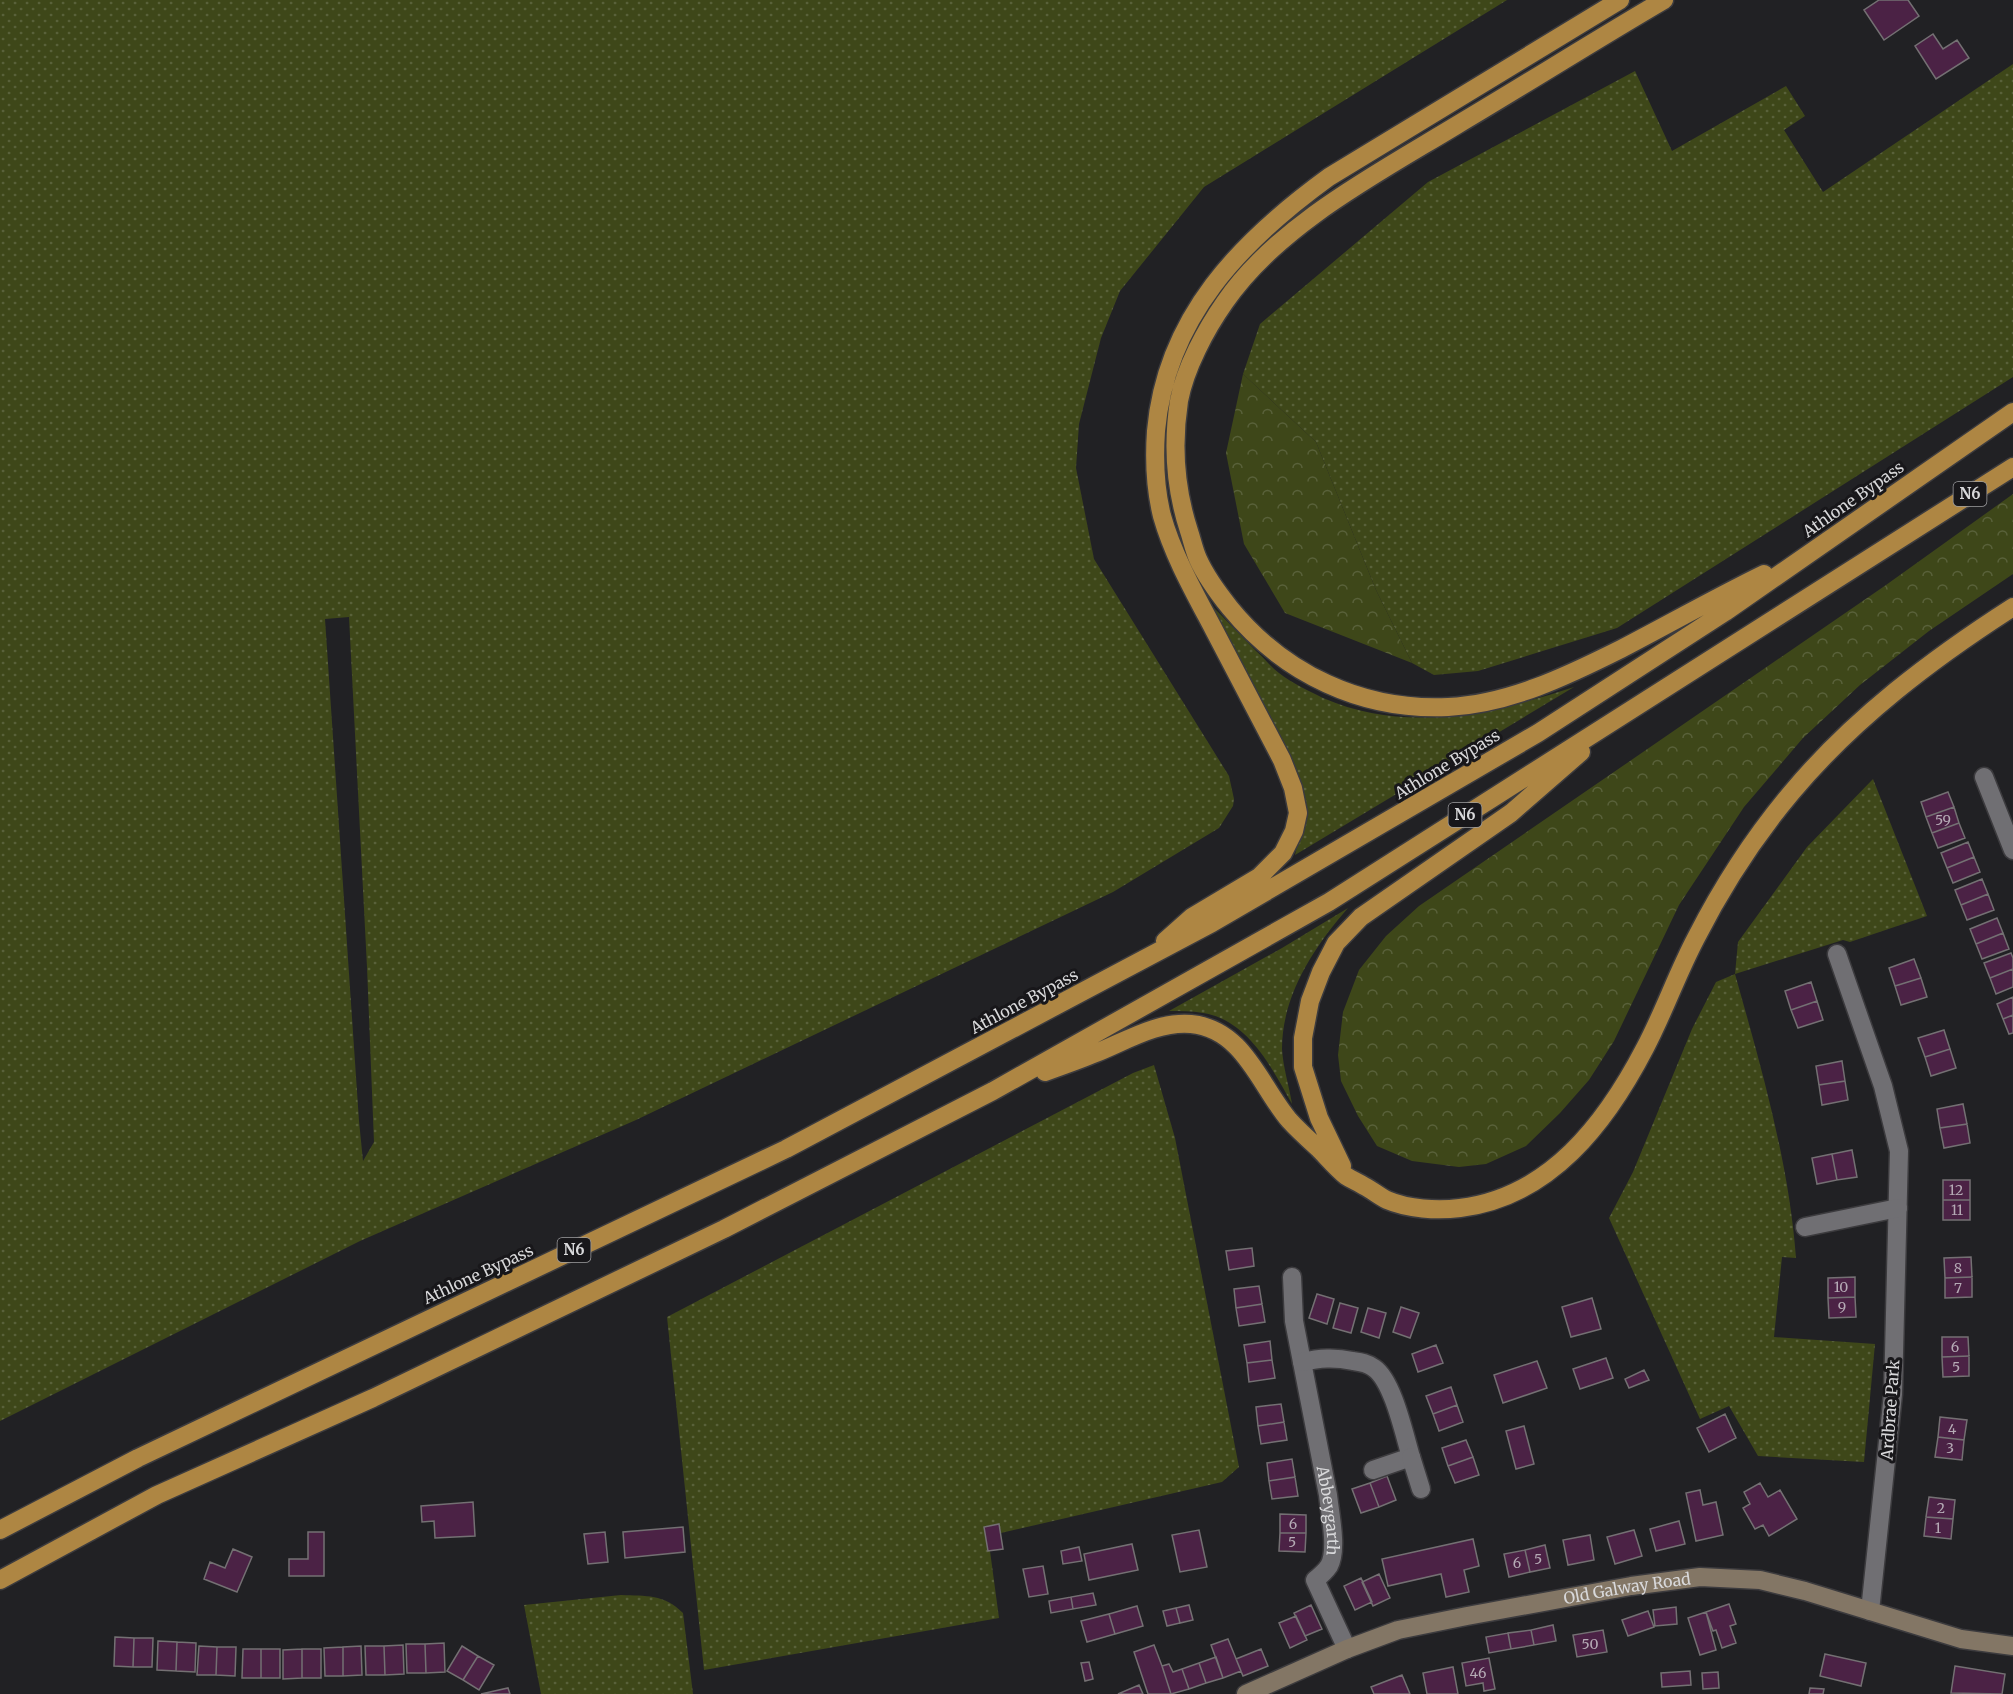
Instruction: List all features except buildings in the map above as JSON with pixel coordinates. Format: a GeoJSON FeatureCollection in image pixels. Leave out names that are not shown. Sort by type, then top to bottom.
{"type":"FeatureCollection","features":[{"type":"Feature","properties":{"kind":"highway"},"geometry":{"type":"LineString","coordinates":[[1143,960],[1192,916],[1259,877],[1282,853],[1294,831],[1298,813],[1293,788],[1282,760],[1193,591],[1162,516],[1154,459],[1158,408],[1171,360],[1189,322],[1210,288],[1240,253],[1289,206],[1329,177],[1620,0]]}},
{"type":"Feature","properties":{"kind":"highway"},"geometry":{"type":"LineString","coordinates":[[1664,0],[1360,184],[1280,242],[1251,270],[1227,299],[1206,331],[1180,397],[1175,436],[1176,479],[1185,520],[1197,559],[1217,592],[1247,629],[1309,676],[1352,695],[1406,706],[1450,707],[1495,700],[1542,685],[1585,667],[1729,591],[1814,550]]}},
{"type":"Feature","properties":{"kind":"highway","name":"Athlone Bypass"},"geometry":{"type":"LineString","coordinates":[[0,1530],[138,1458],[786,1149],[1212,924],[1538,733],[1725,612],[2013,412]]}},
{"type":"Feature","properties":{"kind":"highway","name":"N6"},"geometry":{"type":"LineString","coordinates":[[0,1580],[157,1495],[373,1398],[724,1229],[993,1091],[1329,902],[2013,466]]}},
{"type":"Feature","properties":{"kind":"highway"},"geometry":{"type":"LineString","coordinates":[[993,1091],[1142,1034],[1174,1024],[1195,1024],[1216,1032],[1246,1055],[1288,1119],[1348,1178],[1385,1199],[1401,1205],[1428,1209],[1460,1208],[1495,1199],[1529,1186],[1555,1168],[1584,1140],[1615,1099],[1646,1047],[1696,937],[1736,869],[1792,792],[1853,728],[1918,672],[2013,607]]}},
{"type":"Feature","properties":{"kind":"highway"},"geometry":{"type":"LineString","coordinates":[[1348,1178],[1319,1118],[1303,1068],[1303,1038],[1310,1000],[1336,943],[1361,917],[1511,813],[1625,714]]}},
{"type":"Feature","properties":{"kind":"main road","name":"Old Galway Road"},"geometry":{"type":"LineString","coordinates":[[1250,1693],[1347,1648],[1398,1630],[1631,1586],[1700,1576],[1760,1580],[1805,1591],[1961,1639],[2013,1646]]}},
{"type":"Feature","properties":{"kind":"street"},"geometry":{"type":"LineString","coordinates":[[1984,777],[2013,850]]}},
{"type":"Feature","properties":{"kind":"street","name":"Ardbrae Park"},"geometry":{"type":"LineString","coordinates":[[1837,954],[1883,1086],[1899,1151],[1893,1395],[1870,1611]]}},
{"type":"Feature","properties":{"kind":"street"},"geometry":{"type":"LineString","coordinates":[[1805,1227],[1898,1208]]}},
{"type":"Feature","properties":{"kind":"street","name":"Abbeygarth"},"geometry":{"type":"LineString","coordinates":[[1292,1277],[1294,1321],[1332,1523],[1330,1565],[1315,1580],[1347,1648]]}},
{"type":"Feature","properties":{"kind":"street"},"geometry":{"type":"LineString","coordinates":[[1302,1362],[1331,1358],[1368,1364],[1376,1368],[1390,1388],[1421,1489]]}},
{"type":"Feature","properties":{"kind":"street"},"geometry":{"type":"LineString","coordinates":[[1373,1470],[1411,1457]]}},
{"type":"Feature","properties":{"kind":"green space"},"geometry":{"type":"Polygon","coordinates":[[[0,0],[1507,0],[1204,187],[1120,291],[1101,338],[1079,424],[1076,468],[1094,559],[1229,776],[1234,799],[1233,806],[1219,828],[1113,892],[636,1120],[360,1241],[0,1421],[0,0]],[[349,617],[325,619],[363,1161],[374,1142],[349,617]]]}},
{"type":"Feature","properties":{"kind":"green space"},"geometry":{"type":"Polygon","coordinates":[[[2013,64],[2013,377],[1617,628],[1478,671],[1434,675],[1412,663],[1376,590],[1316,442],[1243,374],[1260,324],[1428,182],[1635,71],[1672,151],[1786,86],[1805,116],[1784,130],[1823,192],[2013,64]]]}},
{"type":"Feature","properties":{"kind":"green space"},"geometry":{"type":"Polygon","coordinates":[[[1243,374],[1316,442],[1376,590],[1412,663],[1285,613],[1244,544],[1226,453],[1243,374]]]}},
{"type":"Feature","properties":{"kind":"green space"},"geometry":{"type":"Polygon","coordinates":[[[2013,494],[2013,574],[1929,631],[1860,685],[1803,738],[1744,807],[1679,905],[1614,1041],[1589,1080],[1560,1113],[1526,1146],[1486,1164],[1459,1167],[1412,1161],[1377,1146],[1358,1116],[1341,1081],[1338,1055],[1343,1012],[1359,970],[1386,936],[1419,906],[1886,585],[2013,494]]]}},
{"type":"Feature","properties":{"kind":"green space"},"geometry":{"type":"Polygon","coordinates":[[[1208,602],[1279,673],[1323,698],[1354,709],[1386,715],[1449,716],[1512,705],[1574,687],[1295,855],[1304,817],[1208,602]]]}},
{"type":"Feature","properties":{"kind":"green space"},"geometry":{"type":"Polygon","coordinates":[[[1873,779],[1927,916],[1850,942],[1843,940],[1735,974],[1738,942],[1807,847],[1873,779]]]}},
{"type":"Feature","properties":{"kind":"green space"},"geometry":{"type":"Polygon","coordinates":[[[1348,908],[1323,939],[1302,973],[1288,1010],[1283,1029],[1282,1049],[1292,1104],[1267,1061],[1246,1035],[1233,1025],[1219,1017],[1203,1013],[1169,1011],[1282,948],[1348,908]]]}},
{"type":"Feature","properties":{"kind":"green space"},"geometry":{"type":"Polygon","coordinates":[[[1735,974],[1773,1115],[1787,1186],[1796,1258],[1782,1257],[1774,1337],[1875,1344],[1864,1462],[1758,1456],[1729,1406],[1700,1419],[1609,1218],[1633,1172],[1692,1029],[1716,982],[1735,974]]]}},
{"type":"Feature","properties":{"kind":"green space"},"geometry":{"type":"Polygon","coordinates":[[[1154,1065],[1175,1138],[1239,1467],[1222,1482],[988,1536],[999,1618],[704,1670],[667,1317],[1133,1073],[1154,1065]]]}},
{"type":"Feature","properties":{"kind":"green space"},"geometry":{"type":"Polygon","coordinates":[[[621,1595],[662,1599],[683,1613],[693,1694],[541,1694],[524,1605],[621,1595]]]}}]}
